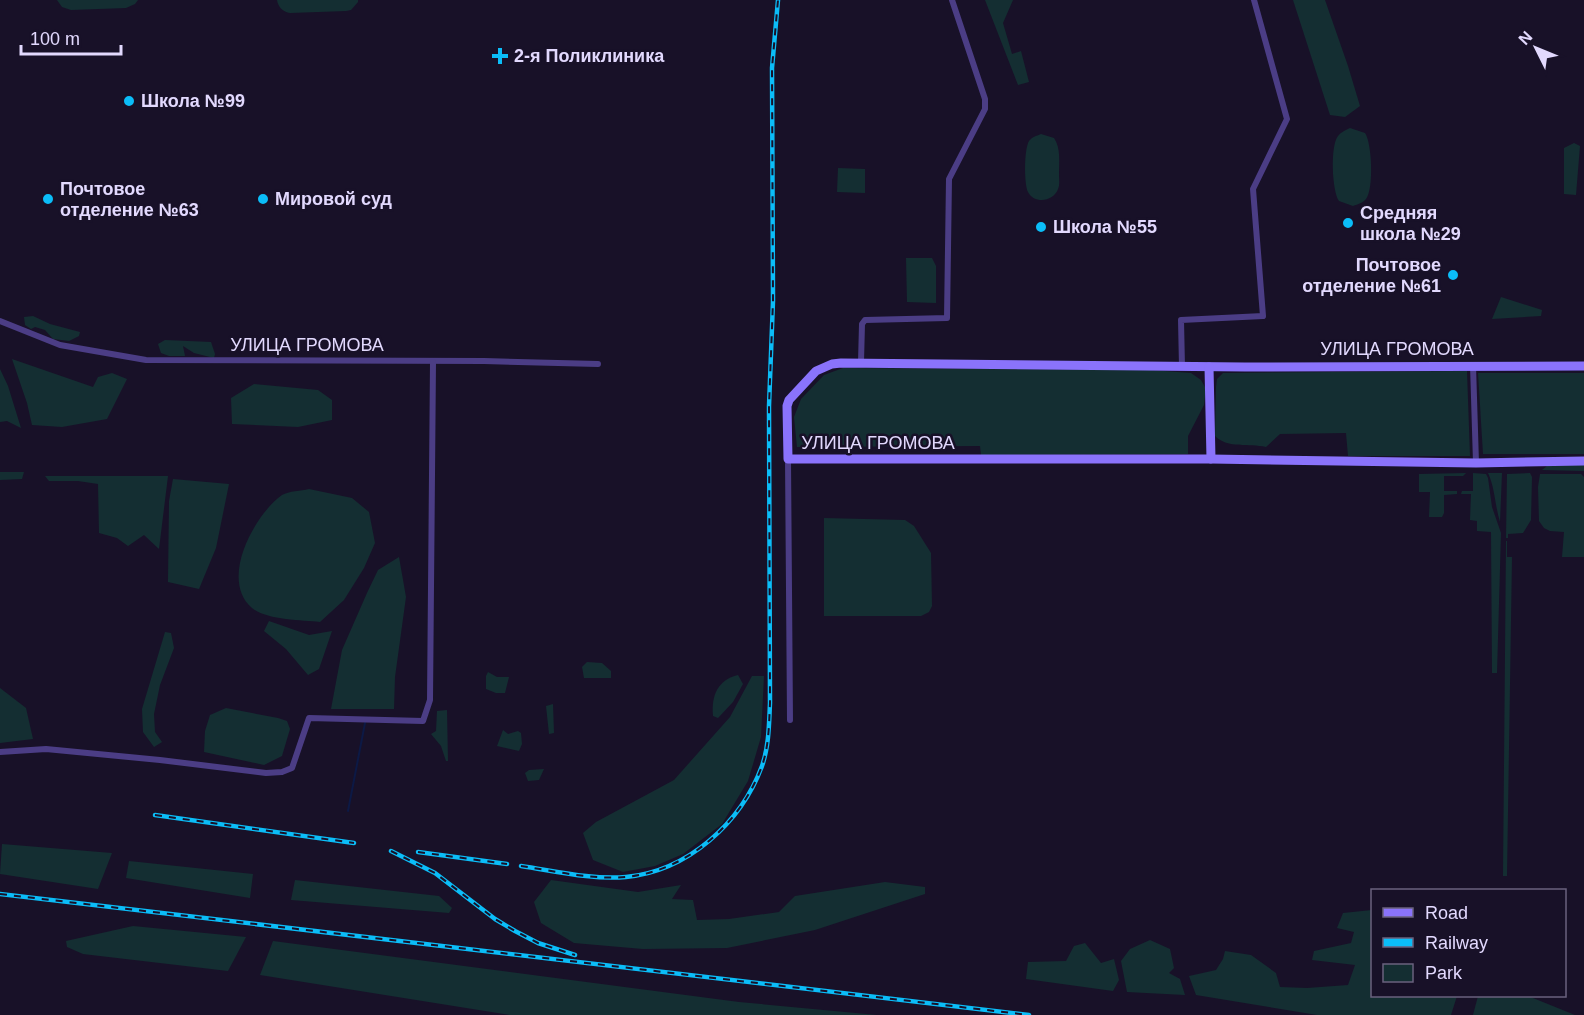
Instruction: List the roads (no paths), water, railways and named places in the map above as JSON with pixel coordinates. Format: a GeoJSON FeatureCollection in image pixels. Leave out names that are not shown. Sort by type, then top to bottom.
{"type":"FeatureCollection","features":[{"type":"Feature","properties":{"kind":"street"},"geometry":{"type":"LineString","coordinates":[[861,362],[862,324],[865,320],[947,318],[949,178],[985,109],[985,99],[952,0]]}},
{"type":"Feature","properties":{"kind":"street"},"geometry":{"type":"LineString","coordinates":[[1182,367],[1181,320],[1263,316],[1253,189],[1287,118],[1254,0]]}},
{"type":"Feature","properties":{"kind":"street","name":"УЛИЦА ГРОМОВА"},"geometry":{"type":"LineString","coordinates":[[0,321],[20,331],[60,345],[147,360],[598,364]]}},
{"type":"Feature","properties":{"kind":"street"},"geometry":{"type":"LineString","coordinates":[[0,752],[46,749],[266,773],[282,772],[291,768],[309,718],[423,721],[430,700],[433,362]]}},
{"type":"Feature","properties":{"kind":"street","name":"УЛИЦА ГРОМОВА"},"geometry":{"type":"LineString","coordinates":[[1584,366],[1182,367],[841,363],[824,368],[812,376],[789,400],[787,406],[788,459],[1211,459],[1476,463],[1584,461]]}},
{"type":"Feature","properties":{"kind":"street"},"geometry":{"type":"LineString","coordinates":[[1473,365],[1476,463]]}},
{"type":"Feature","properties":{"kind":"street"},"geometry":{"type":"LineString","coordinates":[[1209,367],[1211,459]]}},
{"type":"Feature","properties":{"kind":"street"},"geometry":{"type":"LineString","coordinates":[[788,459],[790,720]]}},
{"type":"Feature","properties":{"kind":"waterway"},"geometry":{"type":"LineString","coordinates":[[348,811],[365,723]]}},
{"type":"Feature","properties":{"kind":"railway"},"geometry":{"type":"LineString","coordinates":[[521,866],[613,878],[649,873],[670,865],[691,854],[726,825],[741,807],[762,766],[768,735],[770,703],[769,406],[773,301],[772,68],[778,0]]}},
{"type":"Feature","properties":{"kind":"railway"},"geometry":{"type":"LineString","coordinates":[[155,815],[354,843]]}},
{"type":"Feature","properties":{"kind":"railway"},"geometry":{"type":"LineString","coordinates":[[391,851],[435,873],[495,919],[515,931],[538,943],[575,955]]}},
{"type":"Feature","properties":{"kind":"railway"},"geometry":{"type":"LineString","coordinates":[[418,852],[507,864]]}},
{"type":"Feature","properties":{"kind":"railway"},"geometry":{"type":"LineString","coordinates":[[0,894],[1029,1015]]}},
{"type":"Feature","properties":{"kind":"place","name":"2-я Поликлиника"},"geometry":{"type":"Point","coordinates":[500,56]}},
{"type":"Feature","properties":{"kind":"place","name":"Школа №99"},"geometry":{"type":"Point","coordinates":[129,101]}},
{"type":"Feature","properties":{"kind":"place","name":"Почтовое отделение №63"},"geometry":{"type":"Point","coordinates":[48,199]}},
{"type":"Feature","properties":{"kind":"place","name":"Мировой суд"},"geometry":{"type":"Point","coordinates":[263,199]}},
{"type":"Feature","properties":{"kind":"place","name":"Средняя школа №29"},"geometry":{"type":"Point","coordinates":[1348,223]}},
{"type":"Feature","properties":{"kind":"place","name":"Школа №55"},"geometry":{"type":"Point","coordinates":[1041,227]}},
{"type":"Feature","properties":{"kind":"place","name":"Почтовое отделение №61"},"geometry":{"type":"Point","coordinates":[1453,275]}}]}
